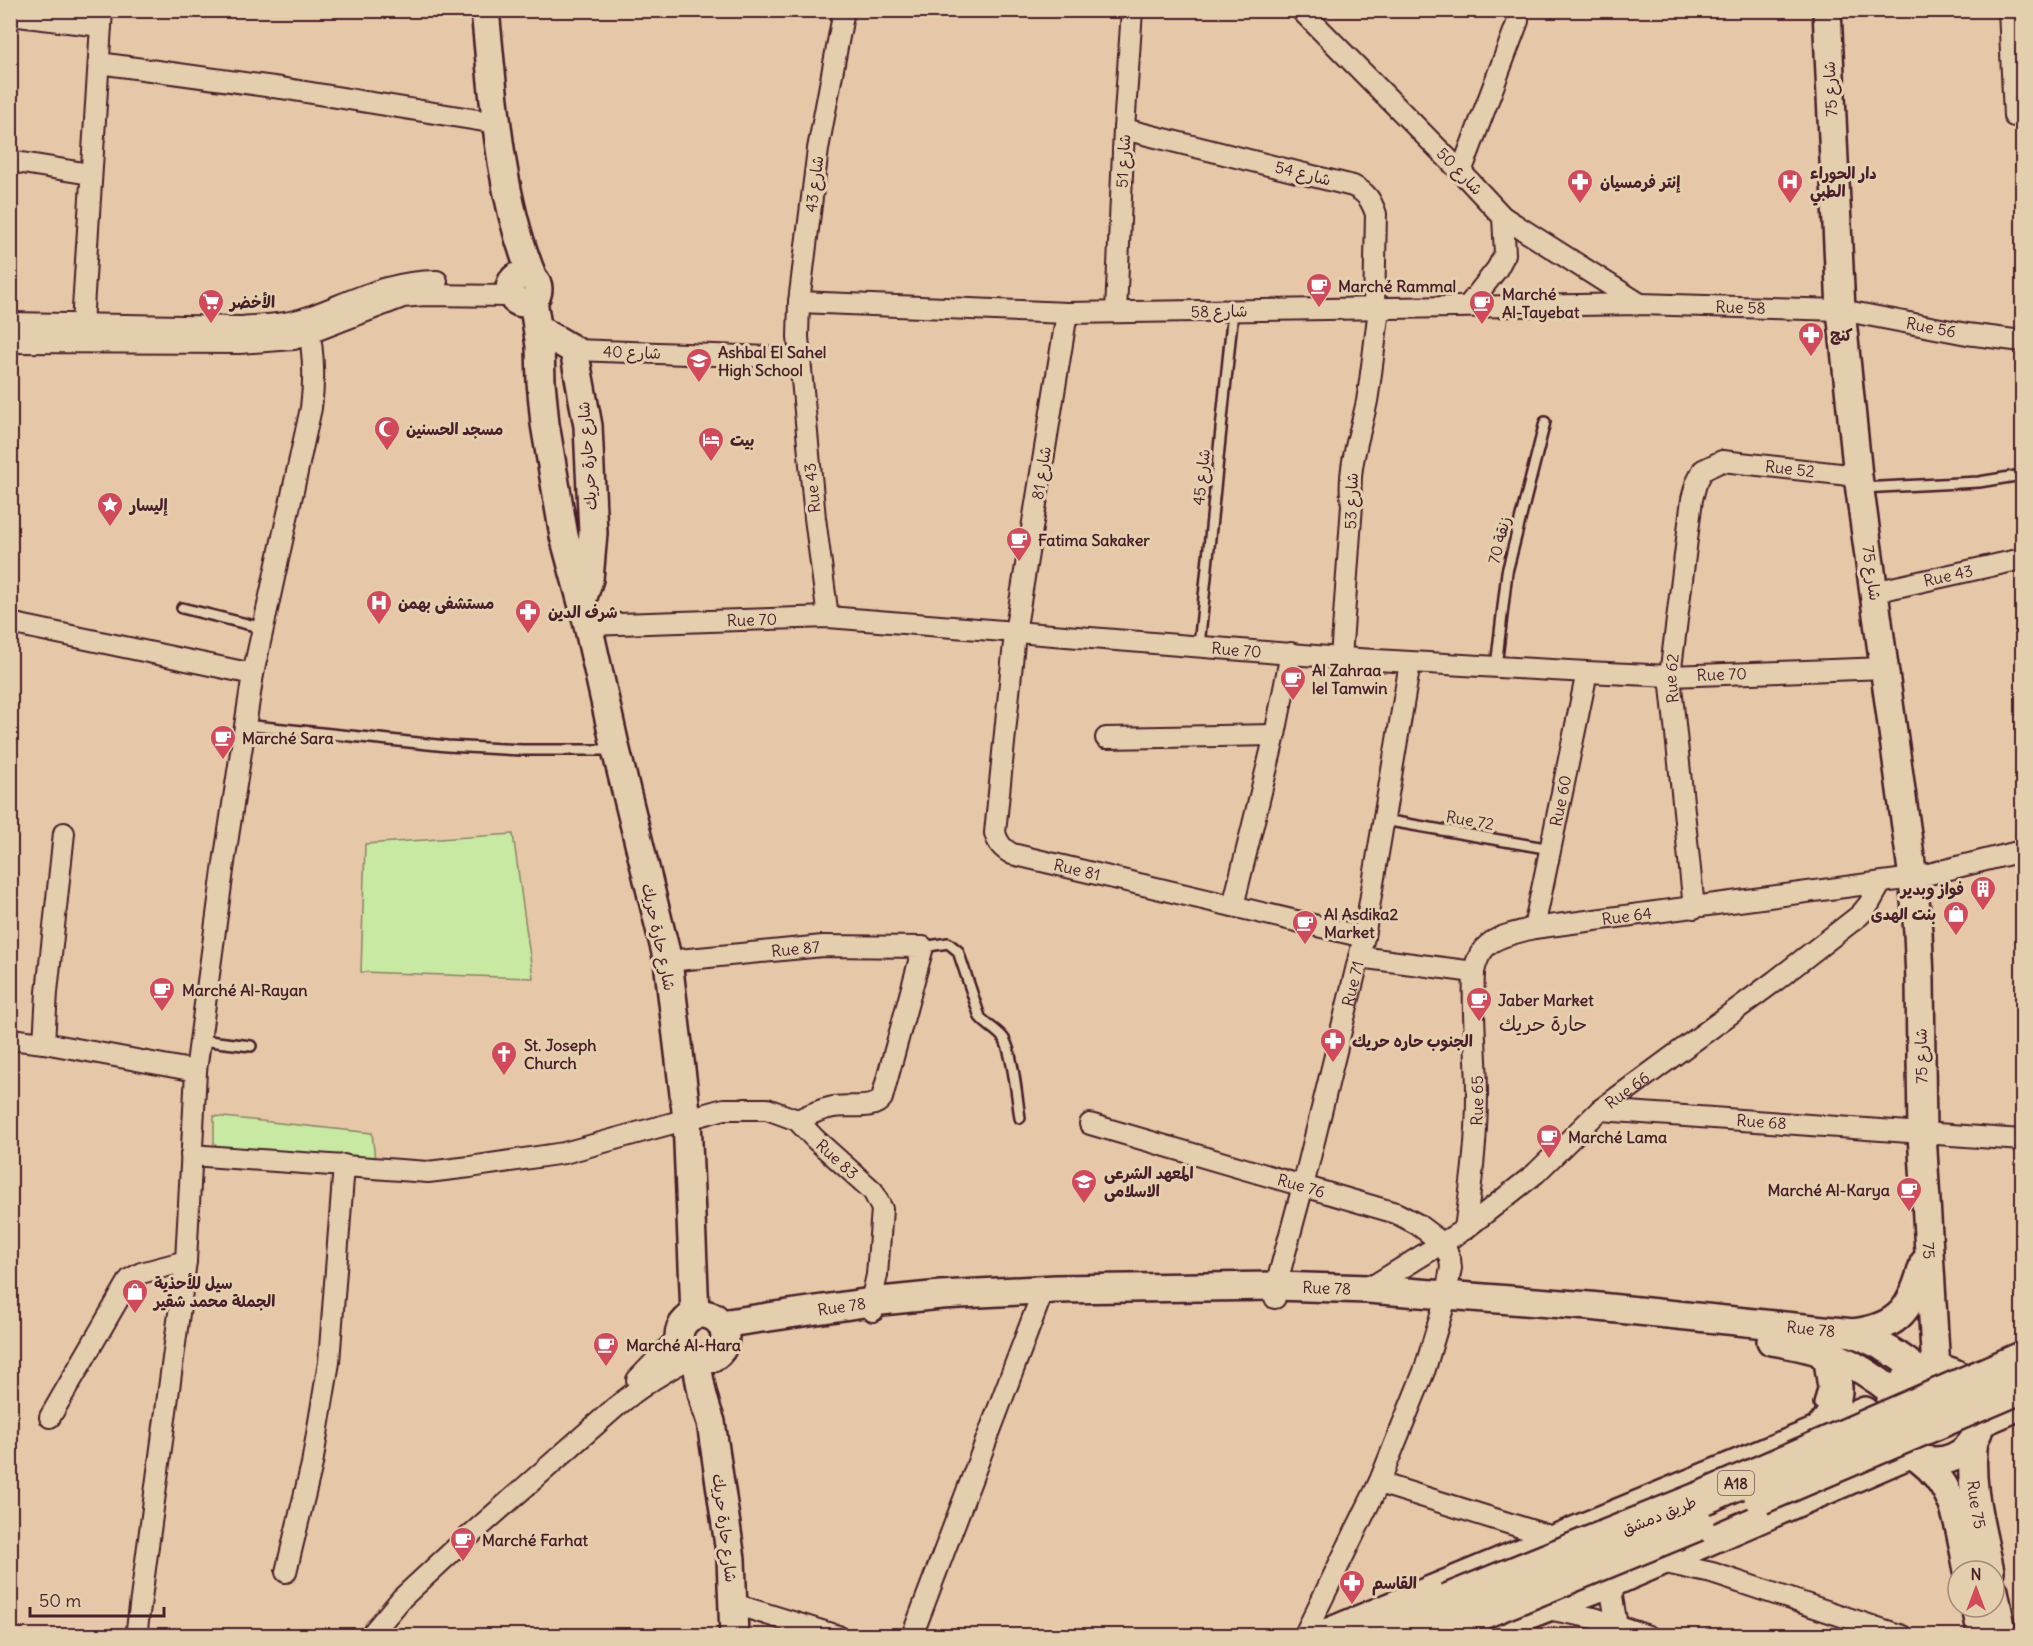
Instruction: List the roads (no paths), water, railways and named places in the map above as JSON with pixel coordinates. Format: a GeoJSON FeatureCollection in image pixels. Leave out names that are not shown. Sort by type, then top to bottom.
{"type":"FeatureCollection","features":[{"type":"Feature","properties":{"kind":"highway","name":"طريق دمشق"},"geometry":{"type":"LineString","coordinates":[[1359,1635],[1460,1619],[1707,1496],[2022,1359]]}},
{"type":"Feature","properties":{"kind":"highway","name":"طريق دمشق"},"geometry":{"type":"LineString","coordinates":[[1422,1635],[1624,1555],[2022,1386]]}},
{"type":"Feature","properties":{"kind":"street","name":"شارع حارة حريك"},"geometry":{"type":"LineString","coordinates":[[485,10],[496,123],[514,220],[521,287],[538,329],[545,424],[564,536],[585,614],[668,961],[687,1119],[695,1314],[709,1315],[699,1381],[711,1422],[731,1559],[734,1635]]}},
{"type":"Feature","properties":{"kind":"street","name":"شارع 43"},"geometry":{"type":"LineString","coordinates":[[799,358],[799,302],[818,149],[844,10]]}},
{"type":"Feature","properties":{"kind":"street","name":"شارع 51"},"geometry":{"type":"LineString","coordinates":[[1116,312],[1132,10]]}},
{"type":"Feature","properties":{"kind":"street","name":"شارع 75"},"geometry":{"type":"LineString","coordinates":[[1827,10],[1841,310],[1859,482],[1913,878],[1920,971],[1922,1134]]}},
{"type":"Feature","properties":{"kind":"street"},"geometry":{"type":"LineString","coordinates":[[2009,10],[2014,116]]}},
{"type":"Feature","properties":{"kind":"street","name":"شارع 50"},"geometry":{"type":"LineString","coordinates":[[1306,12],[1503,217],[1640,304]]}},
{"type":"Feature","properties":{"kind":"street"},"geometry":{"type":"LineString","coordinates":[[10,15],[102,18],[90,174],[82,324]]}},
{"type":"Feature","properties":{"kind":"street"},"geometry":{"type":"LineString","coordinates":[[1461,172],[1518,21]]}},
{"type":"Feature","properties":{"kind":"street"},"geometry":{"type":"LineString","coordinates":[[99,63],[281,88],[496,123]]}},
{"type":"Feature","properties":{"kind":"street","name":"شارع 54"},"geometry":{"type":"LineString","coordinates":[[1124,129],[1353,186],[1365,192],[1376,214],[1376,309]]}},
{"type":"Feature","properties":{"kind":"street"},"geometry":{"type":"LineString","coordinates":[[10,161],[90,174]]}},
{"type":"Feature","properties":{"kind":"street"},"geometry":{"type":"LineString","coordinates":[[1468,306],[1497,269],[1505,254],[1503,217]]}},
{"type":"Feature","properties":{"kind":"street"},"geometry":{"type":"LineString","coordinates":[[10,323],[308,326],[404,297],[521,287]]}},
{"type":"Feature","properties":{"kind":"street","name":"شارع 58"},"geometry":{"type":"LineString","coordinates":[[799,302],[1067,313],[1640,304]]}},
{"type":"Feature","properties":{"kind":"street","name":"Rue 58"},"geometry":{"type":"LineString","coordinates":[[1640,304],[1841,310]]}},
{"type":"Feature","properties":{"kind":"street","name":"شارع 53"},"geometry":{"type":"LineString","coordinates":[[1341,658],[1352,505],[1349,488],[1350,473],[1367,398],[1376,309]]}},
{"type":"Feature","properties":{"kind":"street","name":"Rue 56"},"geometry":{"type":"LineString","coordinates":[[1841,310],[1967,334],[2022,341]]}},
{"type":"Feature","properties":{"kind":"street","name":"شارع 81"},"geometry":{"type":"LineString","coordinates":[[1015,633],[1067,313]]}},
{"type":"Feature","properties":{"kind":"street"},"geometry":{"type":"LineString","coordinates":[[10,342],[239,343],[294,339],[308,326]]}},
{"type":"Feature","properties":{"kind":"street"},"geometry":{"type":"LineString","coordinates":[[136,1635],[186,1261],[196,1071],[200,1040],[253,674],[311,408],[314,364],[308,326]]}},
{"type":"Feature","properties":{"kind":"street"},"geometry":{"type":"LineString","coordinates":[[538,329],[573,351]]}},
{"type":"Feature","properties":{"kind":"street","name":"شارع حارة حريك"},"geometry":{"type":"LineString","coordinates":[[573,351],[588,426],[593,533],[585,614]]}},
{"type":"Feature","properties":{"kind":"street","name":"شارع 40"},"geometry":{"type":"LineString","coordinates":[[573,351],[799,358]]}},
{"type":"Feature","properties":{"kind":"street","name":"Rue 43"},"geometry":{"type":"LineString","coordinates":[[799,358],[815,518],[828,617]]}},
{"type":"Feature","properties":{"kind":"street","name":"Rue 52"},"geometry":{"type":"LineString","coordinates":[[1722,461],[1859,482]]}},
{"type":"Feature","properties":{"kind":"street","name":"Rue 62"},"geometry":{"type":"LineString","coordinates":[[1694,908],[1670,676],[1692,499],[1703,470],[1722,461]]}},
{"type":"Feature","properties":{"kind":"street","name":"Rue 43"},"geometry":{"type":"LineString","coordinates":[[1874,592],[2022,559]]}},
{"type":"Feature","properties":{"kind":"street","name":"Rue 70"},"geometry":{"type":"LineString","coordinates":[[585,614],[828,617],[1410,663],[1670,676],[1885,668]]}},
{"type":"Feature","properties":{"kind":"street"},"geometry":{"type":"LineString","coordinates":[[10,623],[253,674]]}},
{"type":"Feature","properties":{"kind":"street","name":"Rue 81"},"geometry":{"type":"LineString","coordinates":[[1015,633],[996,833],[997,841],[1004,849],[1012,854],[1364,937]]}},
{"type":"Feature","properties":{"kind":"street"},"geometry":{"type":"LineString","coordinates":[[1233,906],[1275,735],[1291,653]]}},
{"type":"Feature","properties":{"kind":"street","name":"Rue 71"},"geometry":{"type":"LineString","coordinates":[[1276,1292],[1364,937],[1410,663]]}},
{"type":"Feature","properties":{"kind":"street","name":"Rue 60"},"geometry":{"type":"LineString","coordinates":[[1534,928],[1587,672]]}},
{"type":"Feature","properties":{"kind":"street"},"geometry":{"type":"LineString","coordinates":[[1106,738],[1275,735]]}},
{"type":"Feature","properties":{"kind":"street"},"geometry":{"type":"LineString","coordinates":[[44,1043],[46,992],[64,833]]}},
{"type":"Feature","properties":{"kind":"street","name":"Rue 64"},"geometry":{"type":"LineString","coordinates":[[1474,972],[1482,948],[1506,935],[1534,928],[1913,878],[2022,851]]}},
{"type":"Feature","properties":{"kind":"street","name":"Rue 66"},"geometry":{"type":"LineString","coordinates":[[1368,1289],[1465,1229],[1536,1173],[1600,1110],[1860,915],[1881,883]]}},
{"type":"Feature","properties":{"kind":"street","name":"Rue 87"},"geometry":{"type":"LineString","coordinates":[[668,961],[823,946],[923,947]]}},
{"type":"Feature","properties":{"kind":"street"},"geometry":{"type":"LineString","coordinates":[[797,1120],[828,1108],[846,1105],[873,1106],[882,1098],[923,947]]}},
{"type":"Feature","properties":{"kind":"street"},"geometry":{"type":"LineString","coordinates":[[1359,957],[1474,972]]}},
{"type":"Feature","properties":{"kind":"street","name":"Rue 65"},"geometry":{"type":"LineString","coordinates":[[1465,1229],[1475,1158],[1477,1095],[1474,972]]}},
{"type":"Feature","properties":{"kind":"street"},"geometry":{"type":"LineString","coordinates":[[10,1040],[44,1043],[196,1071]]}},
{"type":"Feature","properties":{"kind":"street","name":"Rue 83"},"geometry":{"type":"LineString","coordinates":[[191,1155],[428,1172],[564,1153],[724,1109],[767,1109],[797,1120],[873,1191],[882,1209],[872,1306]]}},
{"type":"Feature","properties":{"kind":"street","name":"Rue 68"},"geometry":{"type":"LineString","coordinates":[[1600,1110],[2022,1140]]}},
{"type":"Feature","properties":{"kind":"street","name":"Rue 76"},"geometry":{"type":"LineString","coordinates":[[1090,1124],[1396,1213],[1417,1224],[1441,1242]]}},
{"type":"Feature","properties":{"kind":"street","name":"75"},"geometry":{"type":"LineString","coordinates":[[1922,1134],[1937,1372]]}},
{"type":"Feature","properties":{"kind":"street"},"geometry":{"type":"LineString","coordinates":[[286,1572],[312,1464],[329,1362],[344,1165]]}},
{"type":"Feature","properties":{"kind":"street"},"geometry":{"type":"LineString","coordinates":[[1304,1635],[1379,1483],[1425,1369],[1451,1268],[1450,1259],[1441,1242]]}},
{"type":"Feature","properties":{"kind":"street"},"geometry":{"type":"LineString","coordinates":[[1853,1334],[1873,1331],[1890,1323],[1905,1310],[1915,1294],[1928,1251]]}},
{"type":"Feature","properties":{"kind":"street"},"geometry":{"type":"LineString","coordinates":[[51,1417],[130,1279],[141,1273],[186,1261]]}},
{"type":"Feature","properties":{"kind":"street","name":"Rue 78"},"geometry":{"type":"LineString","coordinates":[[872,1306],[941,1295],[1056,1288],[1276,1292],[1368,1289],[1444,1301]]}},
{"type":"Feature","properties":{"kind":"street"},"geometry":{"type":"LineString","coordinates":[[370,1635],[402,1598],[617,1406],[636,1382],[705,1345],[872,1306],[1276,1292],[1444,1301],[1588,1313],[1697,1323],[1809,1348],[1858,1367],[1892,1397]]}},
{"type":"Feature","properties":{"kind":"street"},"geometry":{"type":"LineString","coordinates":[[912,1635],[1040,1299]]}},
{"type":"Feature","properties":{"kind":"street","name":"Rue 78"},"geometry":{"type":"LineString","coordinates":[[1697,1323],[1853,1334],[1877,1342],[1937,1372]]}},
{"type":"Feature","properties":{"kind":"street"},"geometry":{"type":"LineString","coordinates":[[1937,1372],[1971,1387],[1981,1413],[1977,1431],[1962,1452],[1954,1457],[1936,1461],[1915,1456],[1898,1442],[1890,1427],[1889,1409],[1892,1397],[1905,1380],[2022,1345]]}},
{"type":"Feature","properties":{"kind":"street"},"geometry":{"type":"LineString","coordinates":[[1809,1348],[1830,1362],[1837,1379],[1838,1397],[1832,1415],[1819,1416]]}},
{"type":"Feature","properties":{"kind":"street"},"geometry":{"type":"LineString","coordinates":[[1319,1635],[1556,1538],[1819,1416],[1892,1397]]}},
{"type":"Feature","properties":{"kind":"street"},"geometry":{"type":"LineString","coordinates":[[1977,1431],[2022,1405]]}},
{"type":"Feature","properties":{"kind":"street","name":"Rue 75"},"geometry":{"type":"LineString","coordinates":[[1967,1559],[1964,1503],[1977,1431]]}},
{"type":"Feature","properties":{"kind":"street"},"geometry":{"type":"LineString","coordinates":[[1460,1619],[1545,1608],[1614,1582],[1915,1456]]}},
{"type":"Feature","properties":{"kind":"street","name":"Rue 75"},"geometry":{"type":"LineString","coordinates":[[1915,1456],[1964,1503],[1985,1559]]}},
{"type":"Feature","properties":{"kind":"street"},"geometry":{"type":"LineString","coordinates":[[1379,1483],[1556,1538]]}},
{"type":"Feature","properties":{"kind":"street"},"geometry":{"type":"LineString","coordinates":[[1710,1540],[1709,1562],[1712,1573]]}},
{"type":"Feature","properties":{"kind":"street"},"geometry":{"type":"LineString","coordinates":[[1660,1562],[1712,1573],[1902,1635]]}},
{"type":"Feature","properties":{"kind":"street"},"geometry":{"type":"LineString","coordinates":[[1614,1582],[1612,1596],[1617,1626]]}},
{"type":"Feature","properties":{"kind":"street"},"geometry":{"type":"LineString","coordinates":[[734,1604],[838,1635]]}},
{"type":"Feature","properties":{"kind":"street"},"geometry":{"type":"LineString","coordinates":[[1545,1608],[1594,1618],[1648,1635]]}},
{"type":"Feature","properties":{"kind":"street"},"geometry":{"type":"LineString","coordinates":[[1979,1619],[1982,1635]]}},
{"type":"Feature","properties":{"kind":"street"},"geometry":{"type":"LineString","coordinates":[[2000,1619],[2003,1635]]}},
{"type":"Feature","properties":{"kind":"lane","name":"شارع 45"},"geometry":{"type":"LineString","coordinates":[[1198,646],[1233,311]]}},
{"type":"Feature","properties":{"kind":"lane","name":"زنقة 70"},"geometry":{"type":"LineString","coordinates":[[1496,667],[1507,572],[1545,423]]}},
{"type":"Feature","properties":{"kind":"lane"},"geometry":{"type":"LineString","coordinates":[[1859,482],[1979,482],[2022,476]]}},
{"type":"Feature","properties":{"kind":"lane"},"geometry":{"type":"LineString","coordinates":[[182,608],[263,628]]}},
{"type":"Feature","properties":{"kind":"lane"},"geometry":{"type":"LineString","coordinates":[[245,725],[447,746],[522,750],[616,750]]}},
{"type":"Feature","properties":{"kind":"lane","name":"Rue 72"},"geometry":{"type":"LineString","coordinates":[[1384,820],[1551,849]]}},
{"type":"Feature","properties":{"kind":"lane"},"geometry":{"type":"LineString","coordinates":[[923,947],[948,943],[958,951],[980,1017],[999,1032],[1007,1043],[1020,1118]]}},
{"type":"Feature","properties":{"kind":"lane"},"geometry":{"type":"LineString","coordinates":[[200,1040],[250,1046]]}},
{"type":"Feature","properties":{"kind":"place","name":"إنتر فرمسيان"},"geometry":{"type":"Point","coordinates":[1580,205]}},
{"type":"Feature","properties":{"kind":"place","name":"دار الحوراء الطبي"},"geometry":{"type":"Point","coordinates":[1790,205]}},
{"type":"Feature","properties":{"kind":"place","name":"Marché Rammal"},"geometry":{"type":"Point","coordinates":[1319,309]}},
{"type":"Feature","properties":{"kind":"place","name":"الأخضر"},"geometry":{"type":"Point","coordinates":[211,325]}},
{"type":"Feature","properties":{"kind":"place","name":"Marché Al-Tayebat"},"geometry":{"type":"Point","coordinates":[1482,326]}},
{"type":"Feature","properties":{"kind":"place","name":"كنج"},"geometry":{"type":"Point","coordinates":[1811,358]}},
{"type":"Feature","properties":{"kind":"place","name":"Ashbal El Sahel High School"},"geometry":{"type":"Point","coordinates":[699,384]}},
{"type":"Feature","properties":{"kind":"place","name":"مسجد الحسنين"},"geometry":{"type":"Point","coordinates":[387,452]}},
{"type":"Feature","properties":{"kind":"place","name":"بيت"},"geometry":{"type":"Point","coordinates":[711,463]}},
{"type":"Feature","properties":{"kind":"place","name":"إليسار"},"geometry":{"type":"Point","coordinates":[110,528]}},
{"type":"Feature","properties":{"kind":"place","name":"Fatima Sakaker"},"geometry":{"type":"Point","coordinates":[1019,563]}},
{"type":"Feature","properties":{"kind":"place","name":"مستشفى بهمن"},"geometry":{"type":"Point","coordinates":[379,626]}},
{"type":"Feature","properties":{"kind":"place","name":"شرف الدين"},"geometry":{"type":"Point","coordinates":[528,635]}},
{"type":"Feature","properties":{"kind":"place","name":"Al Zahraa lel Tamwin"},"geometry":{"type":"Point","coordinates":[1293,702]}},
{"type":"Feature","properties":{"kind":"place","name":"Marché Sara"},"geometry":{"type":"Point","coordinates":[223,761]}},
{"type":"Feature","properties":{"kind":"place","name":"فواز وبدير"},"geometry":{"type":"Point","coordinates":[1983,912]}},
{"type":"Feature","properties":{"kind":"place","name":"بنت الهدى"},"geometry":{"type":"Point","coordinates":[1956,937]}},
{"type":"Feature","properties":{"kind":"place","name":"Al Asdika2 Market"},"geometry":{"type":"Point","coordinates":[1305,946]}},
{"type":"Feature","properties":{"kind":"place","name":"Marché Al-Rayan"},"geometry":{"type":"Point","coordinates":[162,1013]}},
{"type":"Feature","properties":{"kind":"place","name":"Jaber Market"},"geometry":{"type":"Point","coordinates":[1479,1023]}},
{"type":"Feature","properties":{"kind":"place","name":"الجنوب حاره حريك"},"geometry":{"type":"Point","coordinates":[1333,1064]}},
{"type":"Feature","properties":{"kind":"place","name":"St. Joseph Church"},"geometry":{"type":"Point","coordinates":[504,1077]}},
{"type":"Feature","properties":{"kind":"place","name":"Marché Lama"},"geometry":{"type":"Point","coordinates":[1549,1160]}},
{"type":"Feature","properties":{"kind":"place","name":"المعهد الشرعى الاسلامى"},"geometry":{"type":"Point","coordinates":[1084,1205]}},
{"type":"Feature","properties":{"kind":"place","name":"Marché Al-Karya"},"geometry":{"type":"Point","coordinates":[1909,1213]}},
{"type":"Feature","properties":{"kind":"place","name":"سيل للأحذية الجملة محمد شقير"},"geometry":{"type":"Point","coordinates":[135,1315]}},
{"type":"Feature","properties":{"kind":"place","name":"Marché Al-Hara"},"geometry":{"type":"Point","coordinates":[606,1368]}},
{"type":"Feature","properties":{"kind":"place","name":"Marché Farhat"},"geometry":{"type":"Point","coordinates":[463,1563]}},
{"type":"Feature","properties":{"kind":"place","name":"القاسم"},"geometry":{"type":"Point","coordinates":[1352,1606]}},
{"type":"Feature","properties":{"kind":"district","name":"حارة حريك"},"geometry":{"type":"Point","coordinates":[1543,1023]}}]}
